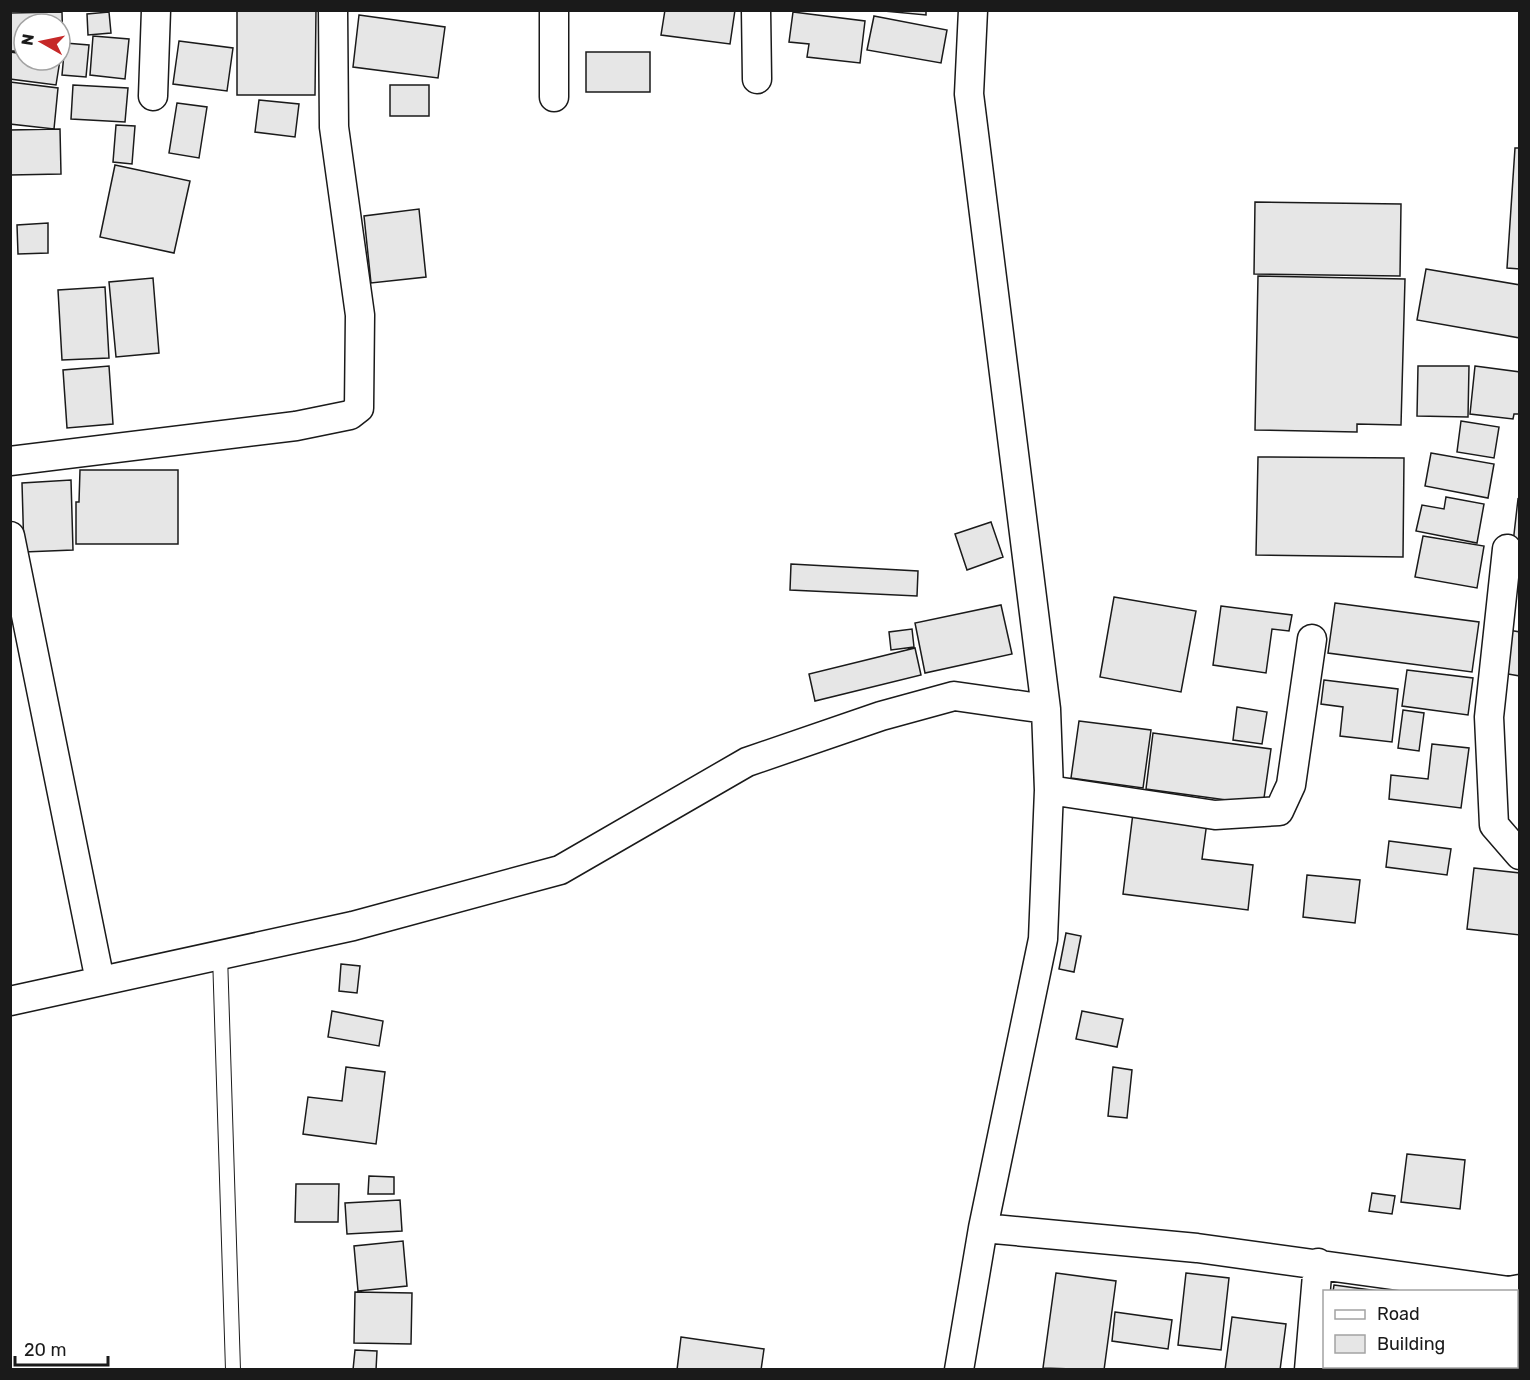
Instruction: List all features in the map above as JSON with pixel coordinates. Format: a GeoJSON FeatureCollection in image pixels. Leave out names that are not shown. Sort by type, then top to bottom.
{"type":"FeatureCollection","features":[{"type":"Feature","properties":{"kind":"street"},"geometry":{"type":"LineString","coordinates":[[153,96],[156,10]]}},
{"type":"Feature","properties":{"kind":"street"},"geometry":{"type":"LineString","coordinates":[[10,461],[296,426],[350,415],[359,408],[360,315],[334,127],[333,10]]}},
{"type":"Feature","properties":{"kind":"street"},"geometry":{"type":"LineString","coordinates":[[554,10],[554,97]]}},
{"type":"Feature","properties":{"kind":"street"},"geometry":{"type":"LineString","coordinates":[[756,10],[757,78]]}},
{"type":"Feature","properties":{"kind":"street"},"geometry":{"type":"LineString","coordinates":[[959,1370],[983,1228],[1043,939],[1049,790],[1047,709],[969,94],[973,10]]}},
{"type":"Feature","properties":{"kind":"street"},"geometry":{"type":"LineString","coordinates":[[10,536],[100,981]]}},
{"type":"Feature","properties":{"kind":"street"},"geometry":{"type":"LineString","coordinates":[[1508,549],[1489,717],[1494,825],[1520,855]]}},
{"type":"Feature","properties":{"kind":"street"},"geometry":{"type":"LineString","coordinates":[[1049,790],[1215,815],[1279,811],[1291,785],[1312,639]]}},
{"type":"Feature","properties":{"kind":"street"},"geometry":{"type":"LineString","coordinates":[[10,1001],[353,926],[560,870],[747,762],[881,717],[954,696],[1047,709]]}},
{"type":"Feature","properties":{"kind":"street"},"geometry":{"type":"LineString","coordinates":[[983,1228],[1197,1248],[1502,1290]]}},
{"type":"Feature","properties":{"kind":"street"},"geometry":{"type":"LineString","coordinates":[[1309,1370],[1318,1263]]}},
{"type":"Feature","properties":{"kind":"lane"},"geometry":{"type":"LineString","coordinates":[[220,955],[233,1370]]}},
{"type":"Feature","properties":{"kind":"building"},"geometry":{"type":"Polygon","coordinates":[[[237,10],[316,10],[315,95],[237,95],[237,10]]]}},
{"type":"Feature","properties":{"kind":"building"},"geometry":{"type":"Polygon","coordinates":[[[665,10],[735,10],[730,44],[661,35],[665,10]]]}},
{"type":"Feature","properties":{"kind":"building"},"geometry":{"type":"Polygon","coordinates":[[[873,10],[926,10],[926,15],[873,10]]]}},
{"type":"Feature","properties":{"kind":"building"},"geometry":{"type":"Polygon","coordinates":[[[109,12],[111,33],[88,35],[87,14],[109,12]]]}},
{"type":"Feature","properties":{"kind":"building"},"geometry":{"type":"Polygon","coordinates":[[[793,12],[865,21],[860,63],[807,57],[809,44],[789,42],[793,12]]]}},
{"type":"Feature","properties":{"kind":"building"},"geometry":{"type":"Polygon","coordinates":[[[10,13],[12,13],[12,51],[10,51],[10,13]]]}},
{"type":"Feature","properties":{"kind":"building"},"geometry":{"type":"Polygon","coordinates":[[[359,15],[445,27],[438,78],[353,67],[359,15]]]}},
{"type":"Feature","properties":{"kind":"building"},"geometry":{"type":"Polygon","coordinates":[[[874,16],[947,30],[941,63],[867,50],[874,16]]]}},
{"type":"Feature","properties":{"kind":"building"},"geometry":{"type":"Polygon","coordinates":[[[93,36],[129,39],[125,79],[90,75],[93,36]]]}},
{"type":"Feature","properties":{"kind":"building"},"geometry":{"type":"Polygon","coordinates":[[[179,41],[233,48],[227,91],[173,84],[179,41]]]}},
{"type":"Feature","properties":{"kind":"building"},"geometry":{"type":"Polygon","coordinates":[[[72,44],[89,45],[86,77],[62,75],[62,72],[72,72],[72,44]]]}},
{"type":"Feature","properties":{"kind":"building"},"geometry":{"type":"Polygon","coordinates":[[[10,52],[12,52],[12,72],[58,72],[56,85],[10,79],[10,52]]]}},
{"type":"Feature","properties":{"kind":"building"},"geometry":{"type":"Polygon","coordinates":[[[586,52],[650,52],[650,92],[586,92],[586,52]]]}},
{"type":"Feature","properties":{"kind":"building"},"geometry":{"type":"Polygon","coordinates":[[[10,82],[58,88],[54,129],[10,124],[10,82]]]}},
{"type":"Feature","properties":{"kind":"building"},"geometry":{"type":"Polygon","coordinates":[[[73,85],[128,88],[125,122],[71,119],[73,85]]]}},
{"type":"Feature","properties":{"kind":"building"},"geometry":{"type":"Polygon","coordinates":[[[390,85],[429,85],[429,116],[390,116],[390,85]]]}},
{"type":"Feature","properties":{"kind":"building"},"geometry":{"type":"Polygon","coordinates":[[[259,100],[299,104],[295,137],[255,132],[259,100]]]}},
{"type":"Feature","properties":{"kind":"building"},"geometry":{"type":"Polygon","coordinates":[[[177,103],[207,107],[199,158],[169,153],[177,103]]]}},
{"type":"Feature","properties":{"kind":"building"},"geometry":{"type":"Polygon","coordinates":[[[116,125],[135,126],[132,164],[113,162],[116,125]]]}},
{"type":"Feature","properties":{"kind":"building"},"geometry":{"type":"Polygon","coordinates":[[[60,129],[61,174],[10,175],[10,130],[60,129]]]}},
{"type":"Feature","properties":{"kind":"building"},"geometry":{"type":"Polygon","coordinates":[[[1515,148],[1520,148],[1520,269],[1507,268],[1515,148]]]}},
{"type":"Feature","properties":{"kind":"building"},"geometry":{"type":"Polygon","coordinates":[[[115,165],[190,181],[174,253],[100,237],[115,165]]]}},
{"type":"Feature","properties":{"kind":"building"},"geometry":{"type":"Polygon","coordinates":[[[1255,202],[1401,204],[1400,276],[1254,274],[1255,202]]]}},
{"type":"Feature","properties":{"kind":"building"},"geometry":{"type":"Polygon","coordinates":[[[419,209],[426,277],[371,283],[364,216],[419,209]]]}},
{"type":"Feature","properties":{"kind":"building"},"geometry":{"type":"Polygon","coordinates":[[[48,223],[48,253],[18,254],[17,225],[48,223]]]}},
{"type":"Feature","properties":{"kind":"building"},"geometry":{"type":"Polygon","coordinates":[[[1426,269],[1520,285],[1520,338],[1417,320],[1426,269]]]}},
{"type":"Feature","properties":{"kind":"building"},"geometry":{"type":"Polygon","coordinates":[[[1258,276],[1405,279],[1401,425],[1357,424],[1357,432],[1255,430],[1258,276]]]}},
{"type":"Feature","properties":{"kind":"building"},"geometry":{"type":"Polygon","coordinates":[[[153,278],[159,353],[116,357],[109,282],[153,278]]]}},
{"type":"Feature","properties":{"kind":"building"},"geometry":{"type":"Polygon","coordinates":[[[105,287],[109,358],[62,360],[58,290],[105,287]]]}},
{"type":"Feature","properties":{"kind":"building"},"geometry":{"type":"Polygon","coordinates":[[[109,366],[113,424],[67,428],[63,370],[109,366]]]}},
{"type":"Feature","properties":{"kind":"building"},"geometry":{"type":"Polygon","coordinates":[[[1418,366],[1469,366],[1468,417],[1417,416],[1418,366]]]}},
{"type":"Feature","properties":{"kind":"building"},"geometry":{"type":"Polygon","coordinates":[[[1475,366],[1520,372],[1520,414],[1514,414],[1513,419],[1470,414],[1475,366]]]}},
{"type":"Feature","properties":{"kind":"building"},"geometry":{"type":"Polygon","coordinates":[[[1461,421],[1499,427],[1494,458],[1457,452],[1461,421]]]}},
{"type":"Feature","properties":{"kind":"building"},"geometry":{"type":"Polygon","coordinates":[[[1431,453],[1494,464],[1488,498],[1425,486],[1431,453]]]}},
{"type":"Feature","properties":{"kind":"building"},"geometry":{"type":"Polygon","coordinates":[[[1258,457],[1404,458],[1403,557],[1256,555],[1258,457]]]}},
{"type":"Feature","properties":{"kind":"building"},"geometry":{"type":"Polygon","coordinates":[[[80,470],[178,470],[178,544],[76,544],[76,502],[79,502],[80,470]]]}},
{"type":"Feature","properties":{"kind":"building"},"geometry":{"type":"Polygon","coordinates":[[[71,480],[73,550],[24,552],[22,483],[71,480]]]}},
{"type":"Feature","properties":{"kind":"building"},"geometry":{"type":"Polygon","coordinates":[[[1446,497],[1484,504],[1477,543],[1416,531],[1422,505],[1444,509],[1446,497]]]}},
{"type":"Feature","properties":{"kind":"building"},"geometry":{"type":"Polygon","coordinates":[[[1518,499],[1520,500],[1520,544],[1513,543],[1518,499]]]}},
{"type":"Feature","properties":{"kind":"building"},"geometry":{"type":"Polygon","coordinates":[[[991,522],[1003,557],[967,570],[955,534],[991,522]]]}},
{"type":"Feature","properties":{"kind":"building"},"geometry":{"type":"Polygon","coordinates":[[[1423,536],[1484,546],[1477,588],[1415,577],[1423,536]]]}},
{"type":"Feature","properties":{"kind":"building"},"geometry":{"type":"Polygon","coordinates":[[[791,564],[918,571],[917,596],[790,590],[791,564]]]}},
{"type":"Feature","properties":{"kind":"building"},"geometry":{"type":"Polygon","coordinates":[[[1114,597],[1196,611],[1181,692],[1100,677],[1114,597]]]}},
{"type":"Feature","properties":{"kind":"building"},"geometry":{"type":"Polygon","coordinates":[[[1335,603],[1479,622],[1472,672],[1328,653],[1335,603]]]}},
{"type":"Feature","properties":{"kind":"building"},"geometry":{"type":"Polygon","coordinates":[[[1001,605],[1012,654],[925,673],[915,623],[1001,605]]]}},
{"type":"Feature","properties":{"kind":"building"},"geometry":{"type":"Polygon","coordinates":[[[1221,606],[1292,615],[1289,631],[1272,629],[1266,673],[1213,665],[1221,606]]]}},
{"type":"Feature","properties":{"kind":"building"},"geometry":{"type":"Polygon","coordinates":[[[912,629],[914,647],[891,650],[889,632],[912,629]]]}},
{"type":"Feature","properties":{"kind":"building"},"geometry":{"type":"Polygon","coordinates":[[[1508,630],[1520,632],[1520,676],[1502,673],[1508,630]]]}},
{"type":"Feature","properties":{"kind":"building"},"geometry":{"type":"Polygon","coordinates":[[[915,648],[921,675],[815,701],[809,674],[915,648]]]}},
{"type":"Feature","properties":{"kind":"building"},"geometry":{"type":"Polygon","coordinates":[[[1407,670],[1473,678],[1468,715],[1402,706],[1407,670]]]}},
{"type":"Feature","properties":{"kind":"building"},"geometry":{"type":"Polygon","coordinates":[[[1324,680],[1398,689],[1392,742],[1340,736],[1343,707],[1321,704],[1324,680]]]}},
{"type":"Feature","properties":{"kind":"building"},"geometry":{"type":"Polygon","coordinates":[[[1237,707],[1267,712],[1262,744],[1233,740],[1237,707]]]}},
{"type":"Feature","properties":{"kind":"building"},"geometry":{"type":"Polygon","coordinates":[[[1403,710],[1424,713],[1419,751],[1398,748],[1403,710]]]}},
{"type":"Feature","properties":{"kind":"building"},"geometry":{"type":"Polygon","coordinates":[[[1079,721],[1151,730],[1143,788],[1071,778],[1079,721]]]}},
{"type":"Feature","properties":{"kind":"building"},"geometry":{"type":"Polygon","coordinates":[[[1153,733],[1271,749],[1263,805],[1146,789],[1153,733]]]}},
{"type":"Feature","properties":{"kind":"building"},"geometry":{"type":"Polygon","coordinates":[[[1432,744],[1469,748],[1461,808],[1389,799],[1391,775],[1428,779],[1432,744]]]}},
{"type":"Feature","properties":{"kind":"building"},"geometry":{"type":"Polygon","coordinates":[[[1133,813],[1207,822],[1202,859],[1253,865],[1248,910],[1123,894],[1133,813]]]}},
{"type":"Feature","properties":{"kind":"building"},"geometry":{"type":"Polygon","coordinates":[[[1389,841],[1451,849],[1447,875],[1386,867],[1389,841]]]}},
{"type":"Feature","properties":{"kind":"building"},"geometry":{"type":"Polygon","coordinates":[[[1474,868],[1520,873],[1520,935],[1467,929],[1474,868]]]}},
{"type":"Feature","properties":{"kind":"building"},"geometry":{"type":"Polygon","coordinates":[[[1307,875],[1360,880],[1355,923],[1303,917],[1307,875]]]}},
{"type":"Feature","properties":{"kind":"building"},"geometry":{"type":"Polygon","coordinates":[[[1066,933],[1081,936],[1074,972],[1059,969],[1066,933]]]}},
{"type":"Feature","properties":{"kind":"building"},"geometry":{"type":"Polygon","coordinates":[[[341,964],[360,966],[357,993],[339,991],[341,964]]]}},
{"type":"Feature","properties":{"kind":"building"},"geometry":{"type":"Polygon","coordinates":[[[332,1011],[383,1021],[379,1046],[328,1037],[332,1011]]]}},
{"type":"Feature","properties":{"kind":"building"},"geometry":{"type":"Polygon","coordinates":[[[1082,1011],[1123,1019],[1117,1047],[1076,1039],[1082,1011]]]}},
{"type":"Feature","properties":{"kind":"building"},"geometry":{"type":"Polygon","coordinates":[[[346,1067],[385,1072],[376,1144],[303,1134],[308,1097],[342,1101],[346,1067]]]}},
{"type":"Feature","properties":{"kind":"building"},"geometry":{"type":"Polygon","coordinates":[[[1113,1067],[1132,1070],[1127,1118],[1108,1116],[1113,1067]]]}},
{"type":"Feature","properties":{"kind":"building"},"geometry":{"type":"Polygon","coordinates":[[[1407,1154],[1465,1160],[1460,1209],[1401,1202],[1407,1154]]]}},
{"type":"Feature","properties":{"kind":"building"},"geometry":{"type":"Polygon","coordinates":[[[369,1176],[394,1177],[394,1194],[368,1194],[369,1176]]]}},
{"type":"Feature","properties":{"kind":"building"},"geometry":{"type":"Polygon","coordinates":[[[296,1184],[339,1184],[338,1222],[295,1222],[296,1184]]]}},
{"type":"Feature","properties":{"kind":"building"},"geometry":{"type":"Polygon","coordinates":[[[1372,1193],[1395,1196],[1392,1214],[1369,1211],[1372,1193]]]}},
{"type":"Feature","properties":{"kind":"building"},"geometry":{"type":"Polygon","coordinates":[[[400,1200],[402,1231],[347,1234],[345,1203],[400,1200]]]}},
{"type":"Feature","properties":{"kind":"building"},"geometry":{"type":"Polygon","coordinates":[[[403,1241],[407,1286],[358,1291],[354,1246],[403,1241]]]}},
{"type":"Feature","properties":{"kind":"building"},"geometry":{"type":"Polygon","coordinates":[[[1056,1273],[1116,1281],[1104,1370],[1043,1368],[1056,1273]]]}},
{"type":"Feature","properties":{"kind":"building"},"geometry":{"type":"Polygon","coordinates":[[[1186,1273],[1229,1278],[1221,1350],[1178,1345],[1186,1273]]]}},
{"type":"Feature","properties":{"kind":"building"},"geometry":{"type":"Polygon","coordinates":[[[1334,1285],[1371,1290],[1333,1290],[1334,1285]]]}},
{"type":"Feature","properties":{"kind":"building"},"geometry":{"type":"Polygon","coordinates":[[[355,1292],[412,1293],[411,1344],[354,1343],[355,1292]]]}},
{"type":"Feature","properties":{"kind":"building"},"geometry":{"type":"Polygon","coordinates":[[[1115,1312],[1172,1320],[1168,1349],[1112,1341],[1115,1312]]]}},
{"type":"Feature","properties":{"kind":"building"},"geometry":{"type":"Polygon","coordinates":[[[1232,1317],[1286,1324],[1280,1370],[1225,1370],[1232,1317]]]}},
{"type":"Feature","properties":{"kind":"building"},"geometry":{"type":"Polygon","coordinates":[[[681,1337],[764,1349],[761,1370],[677,1370],[681,1337]]]}},
{"type":"Feature","properties":{"kind":"building"},"geometry":{"type":"Polygon","coordinates":[[[355,1350],[377,1351],[376,1370],[353,1370],[355,1350]]]}}]}
